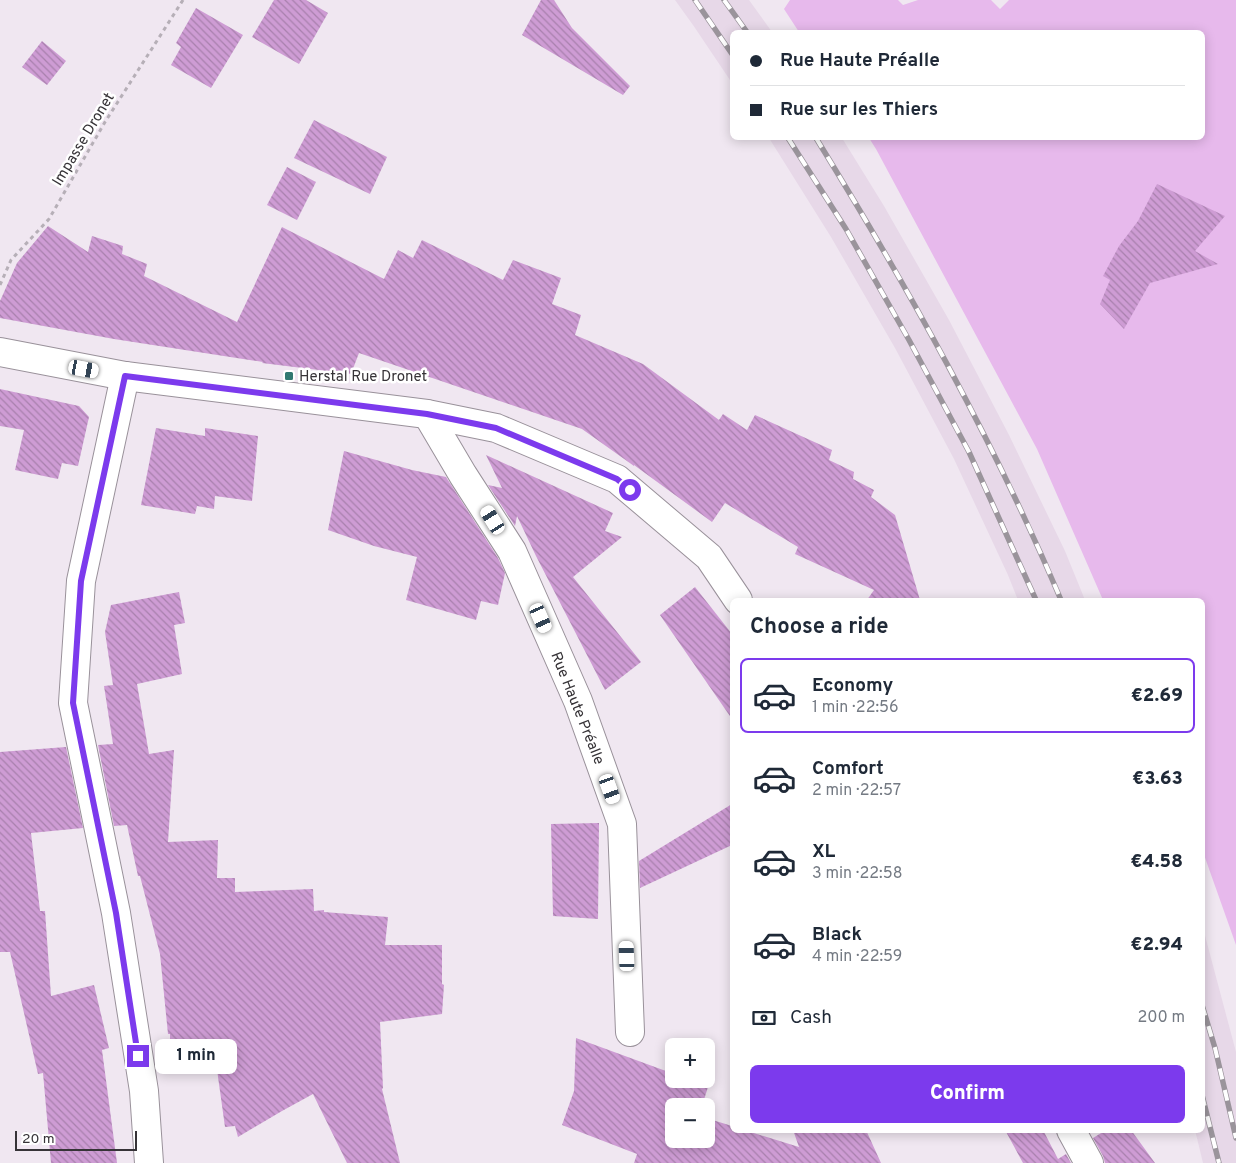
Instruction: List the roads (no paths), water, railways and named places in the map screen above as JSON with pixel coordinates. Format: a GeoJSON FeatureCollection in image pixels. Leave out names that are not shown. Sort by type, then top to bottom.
{"type":"FeatureCollection","features":[{"type":"Feature","properties":{"kind":"street"},"geometry":{"type":"LineString","coordinates":[[0,352],[125,376],[427,414],[496,428],[617,479],[709,557],[737,598]]}},
{"type":"Feature","properties":{"kind":"street"},"geometry":{"type":"LineString","coordinates":[[125,376],[81,581],[73,703],[116,913],[144,1092],[149,1163]]}},
{"type":"Feature","properties":{"kind":"street","name":"Rue Haute Préalle"},"geometry":{"type":"LineString","coordinates":[[427,414],[512,551],[578,701],[622,824],[630,1032]]}},
{"type":"Feature","properties":{"kind":"street"},"geometry":{"type":"LineString","coordinates":[[1073,1133],[1089,1163]]}},
{"type":"Feature","properties":{"kind":"railway"},"geometry":{"type":"LineString","coordinates":[[695,0],[730,51]]}},
{"type":"Feature","properties":{"kind":"railway"},"geometry":{"type":"LineString","coordinates":[[724,0],[746,30]]}},
{"type":"Feature","properties":{"kind":"railway"},"geometry":{"type":"LineString","coordinates":[[789,140],[846,229],[909,340],[969,452],[1035,598]]}},
{"type":"Feature","properties":{"kind":"railway"},"geometry":{"type":"LineString","coordinates":[[817,140],[916,307],[978,422],[1035,540],[1060,598]]}},
{"type":"Feature","properties":{"kind":"railway"},"geometry":{"type":"LineString","coordinates":[[1205,1015],[1215,1048],[1236,1138]]}},
{"type":"Feature","properties":{"kind":"railway"},"geometry":{"type":"LineString","coordinates":[[1205,1107],[1219,1163]]}},
{"type":"Feature","properties":{"kind":"place","name":"Herstal Rue Dronet"},"geometry":{"type":"Point","coordinates":[289,376]}}]}
